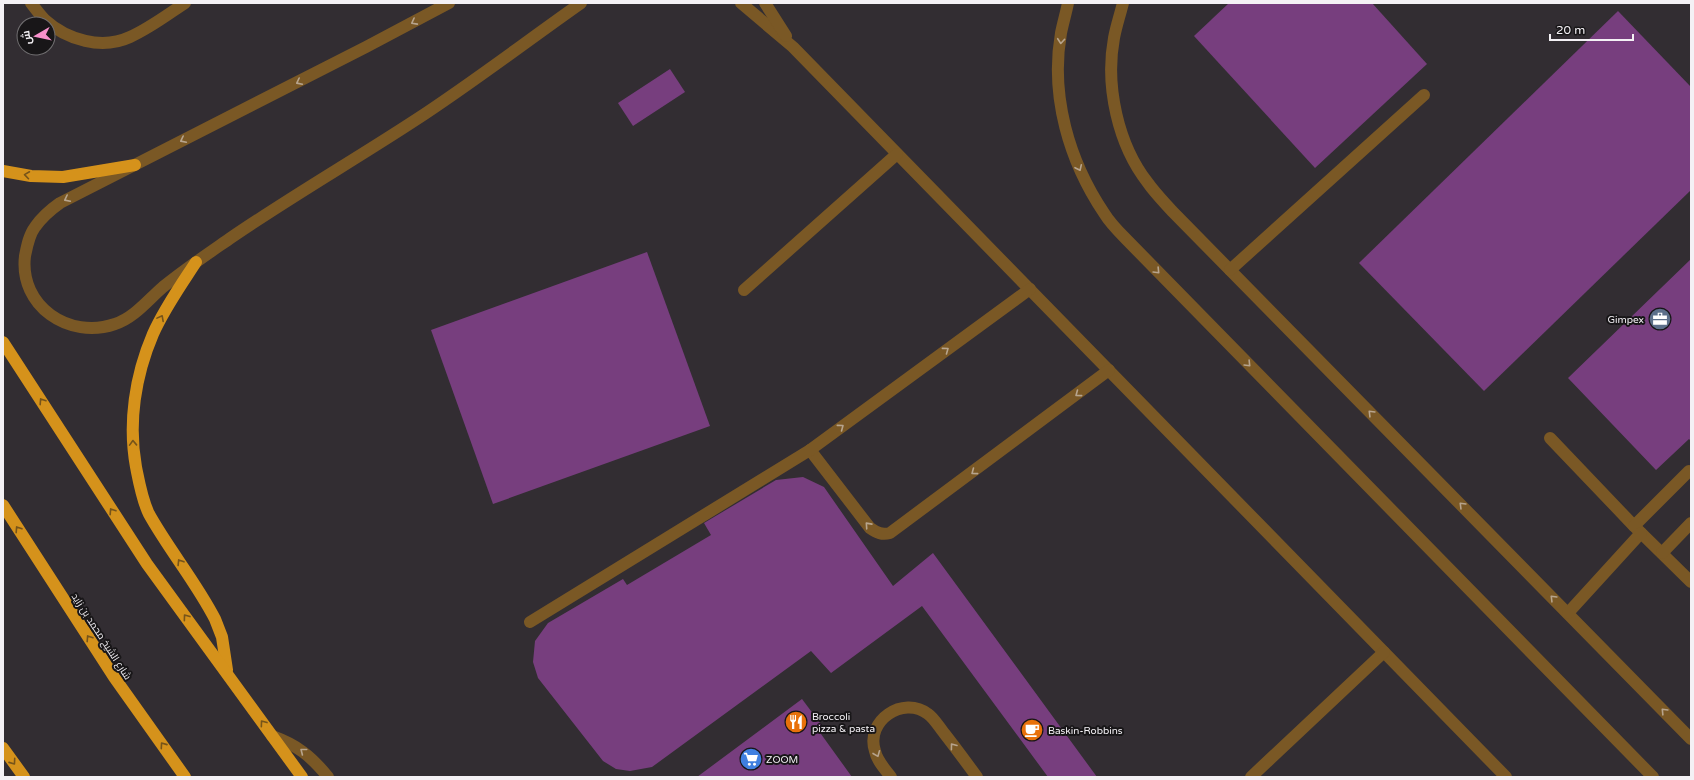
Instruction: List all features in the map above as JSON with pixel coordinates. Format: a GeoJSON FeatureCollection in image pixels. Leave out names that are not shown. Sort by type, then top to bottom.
{"type":"FeatureCollection","features":[{"type":"Feature","properties":{"kind":"highway"},"geometry":{"type":"LineString","coordinates":[[3,171],[31,176],[63,177],[135,165]]}},
{"type":"Feature","properties":{"kind":"highway"},"geometry":{"type":"LineString","coordinates":[[196,262],[167,307],[153,334],[142,362],[133,415],[134,453],[139,483],[148,513],[210,609],[219,628],[227,674]]}},
{"type":"Feature","properties":{"kind":"highway"},"geometry":{"type":"LineString","coordinates":[[3,342],[147,564],[302,777]]}},
{"type":"Feature","properties":{"kind":"highway","name":"شارع الشيخ محمد بن زايد"},"geometry":{"type":"LineString","coordinates":[[3,505],[114,677],[185,777]]}},
{"type":"Feature","properties":{"kind":"highway"},"geometry":{"type":"LineString","coordinates":[[3,748],[24,777]]}},
{"type":"Feature","properties":{"kind":"street"},"geometry":{"type":"LineString","coordinates":[[31,3],[44,19],[62,33],[83,41],[106,42],[129,38],[185,3]]}},
{"type":"Feature","properties":{"kind":"street"},"geometry":{"type":"LineString","coordinates":[[449,3],[60,203],[45,214],[33,228],[27,246],[24,264],[27,282],[35,299],[48,313],[63,323],[81,328],[99,328],[116,324],[132,315],[163,287],[234,235],[419,118],[581,3]]}},
{"type":"Feature","properties":{"kind":"street"},"geometry":{"type":"LineString","coordinates":[[741,3],[793,47],[1506,777]]}},
{"type":"Feature","properties":{"kind":"street"},"geometry":{"type":"LineString","coordinates":[[765,3],[793,47]]}},
{"type":"Feature","properties":{"kind":"street"},"geometry":{"type":"LineString","coordinates":[[1068,3],[1061,34],[1058,65],[1060,97],[1064,122],[1074,159],[1088,188],[1105,215],[1126,239],[1653,777]]}},
{"type":"Feature","properties":{"kind":"street"},"geometry":{"type":"LineString","coordinates":[[1123,3],[1114,39],[1111,76],[1116,114],[1128,150],[1147,182],[1172,211],[1691,739]]}},
{"type":"Feature","properties":{"kind":"street"},"geometry":{"type":"LineString","coordinates":[[1230,270],[1424,95]]}},
{"type":"Feature","properties":{"kind":"street"},"geometry":{"type":"LineString","coordinates":[[744,290],[897,154]]}},
{"type":"Feature","properties":{"kind":"street"},"geometry":{"type":"LineString","coordinates":[[530,622],[810,450],[1030,289]]}},
{"type":"Feature","properties":{"kind":"street"},"geometry":{"type":"LineString","coordinates":[[810,450],[870,528],[875,533],[890,533],[1109,370]]}},
{"type":"Feature","properties":{"kind":"street"},"geometry":{"type":"LineString","coordinates":[[1550,438],[1638,530],[1691,582]]}},
{"type":"Feature","properties":{"kind":"street"},"geometry":{"type":"LineString","coordinates":[[1568,613],[1689,471]]}},
{"type":"Feature","properties":{"kind":"street"},"geometry":{"type":"LineString","coordinates":[[1662,553],[1691,523]]}},
{"type":"Feature","properties":{"kind":"street"},"geometry":{"type":"LineString","coordinates":[[1252,777],[1384,652]]}},
{"type":"Feature","properties":{"kind":"street"},"geometry":{"type":"LineString","coordinates":[[891,777],[881,764],[874,751],[874,737],[878,723],[888,713],[901,707],[916,707],[928,714],[977,777]]}},
{"type":"Feature","properties":{"kind":"street"},"geometry":{"type":"LineString","coordinates":[[272,736],[287,741],[301,749],[313,759],[328,777]]}},
{"type":"Feature","properties":{"kind":"building"},"geometry":{"type":"Polygon","coordinates":[[[1229,3],[1372,3],[1427,64],[1315,168],[1194,36],[1229,3]]]}},
{"type":"Feature","properties":{"kind":"building"},"geometry":{"type":"Polygon","coordinates":[[[1618,11],[1691,87],[1691,190],[1484,391],[1359,263],[1618,11]]]}},
{"type":"Feature","properties":{"kind":"building"},"geometry":{"type":"Polygon","coordinates":[[[670,69],[685,92],[633,126],[618,103],[670,69]]]}},
{"type":"Feature","properties":{"kind":"building"},"geometry":{"type":"Polygon","coordinates":[[[647,252],[710,426],[493,504],[431,330],[647,252]]]}},
{"type":"Feature","properties":{"kind":"building","name":"Gimpex"},"geometry":{"type":"Polygon","coordinates":[[[1691,259],[1691,441],[1689,439],[1656,470],[1568,378],[1691,259]]]}},
{"type":"Feature","properties":{"kind":"building"},"geometry":{"type":"Polygon","coordinates":[[[803,477],[824,487],[893,586],[933,553],[1097,777],[1048,777],[922,606],[831,673],[811,651],[652,767],[630,771],[616,769],[603,761],[538,678],[533,662],[535,641],[548,623],[623,579],[627,585],[711,535],[704,523],[776,480],[803,477]]]}},
{"type":"Feature","properties":{"kind":"building"},"geometry":{"type":"Polygon","coordinates":[[[802,699],[826,731],[821,734],[852,777],[697,777],[802,699]]]}},
{"type":"Feature","properties":{"kind":"place","name":"Gimpex"},"geometry":{"type":"Point","coordinates":[1660,319]}},
{"type":"Feature","properties":{"kind":"place","name":"Broccoli pizza & pasta"},"geometry":{"type":"Point","coordinates":[796,722]}},
{"type":"Feature","properties":{"kind":"place","name":"Baskin-Robbins"},"geometry":{"type":"Point","coordinates":[1032,730]}},
{"type":"Feature","properties":{"kind":"place","name":"ZOOM"},"geometry":{"type":"Point","coordinates":[751,759]}}]}
